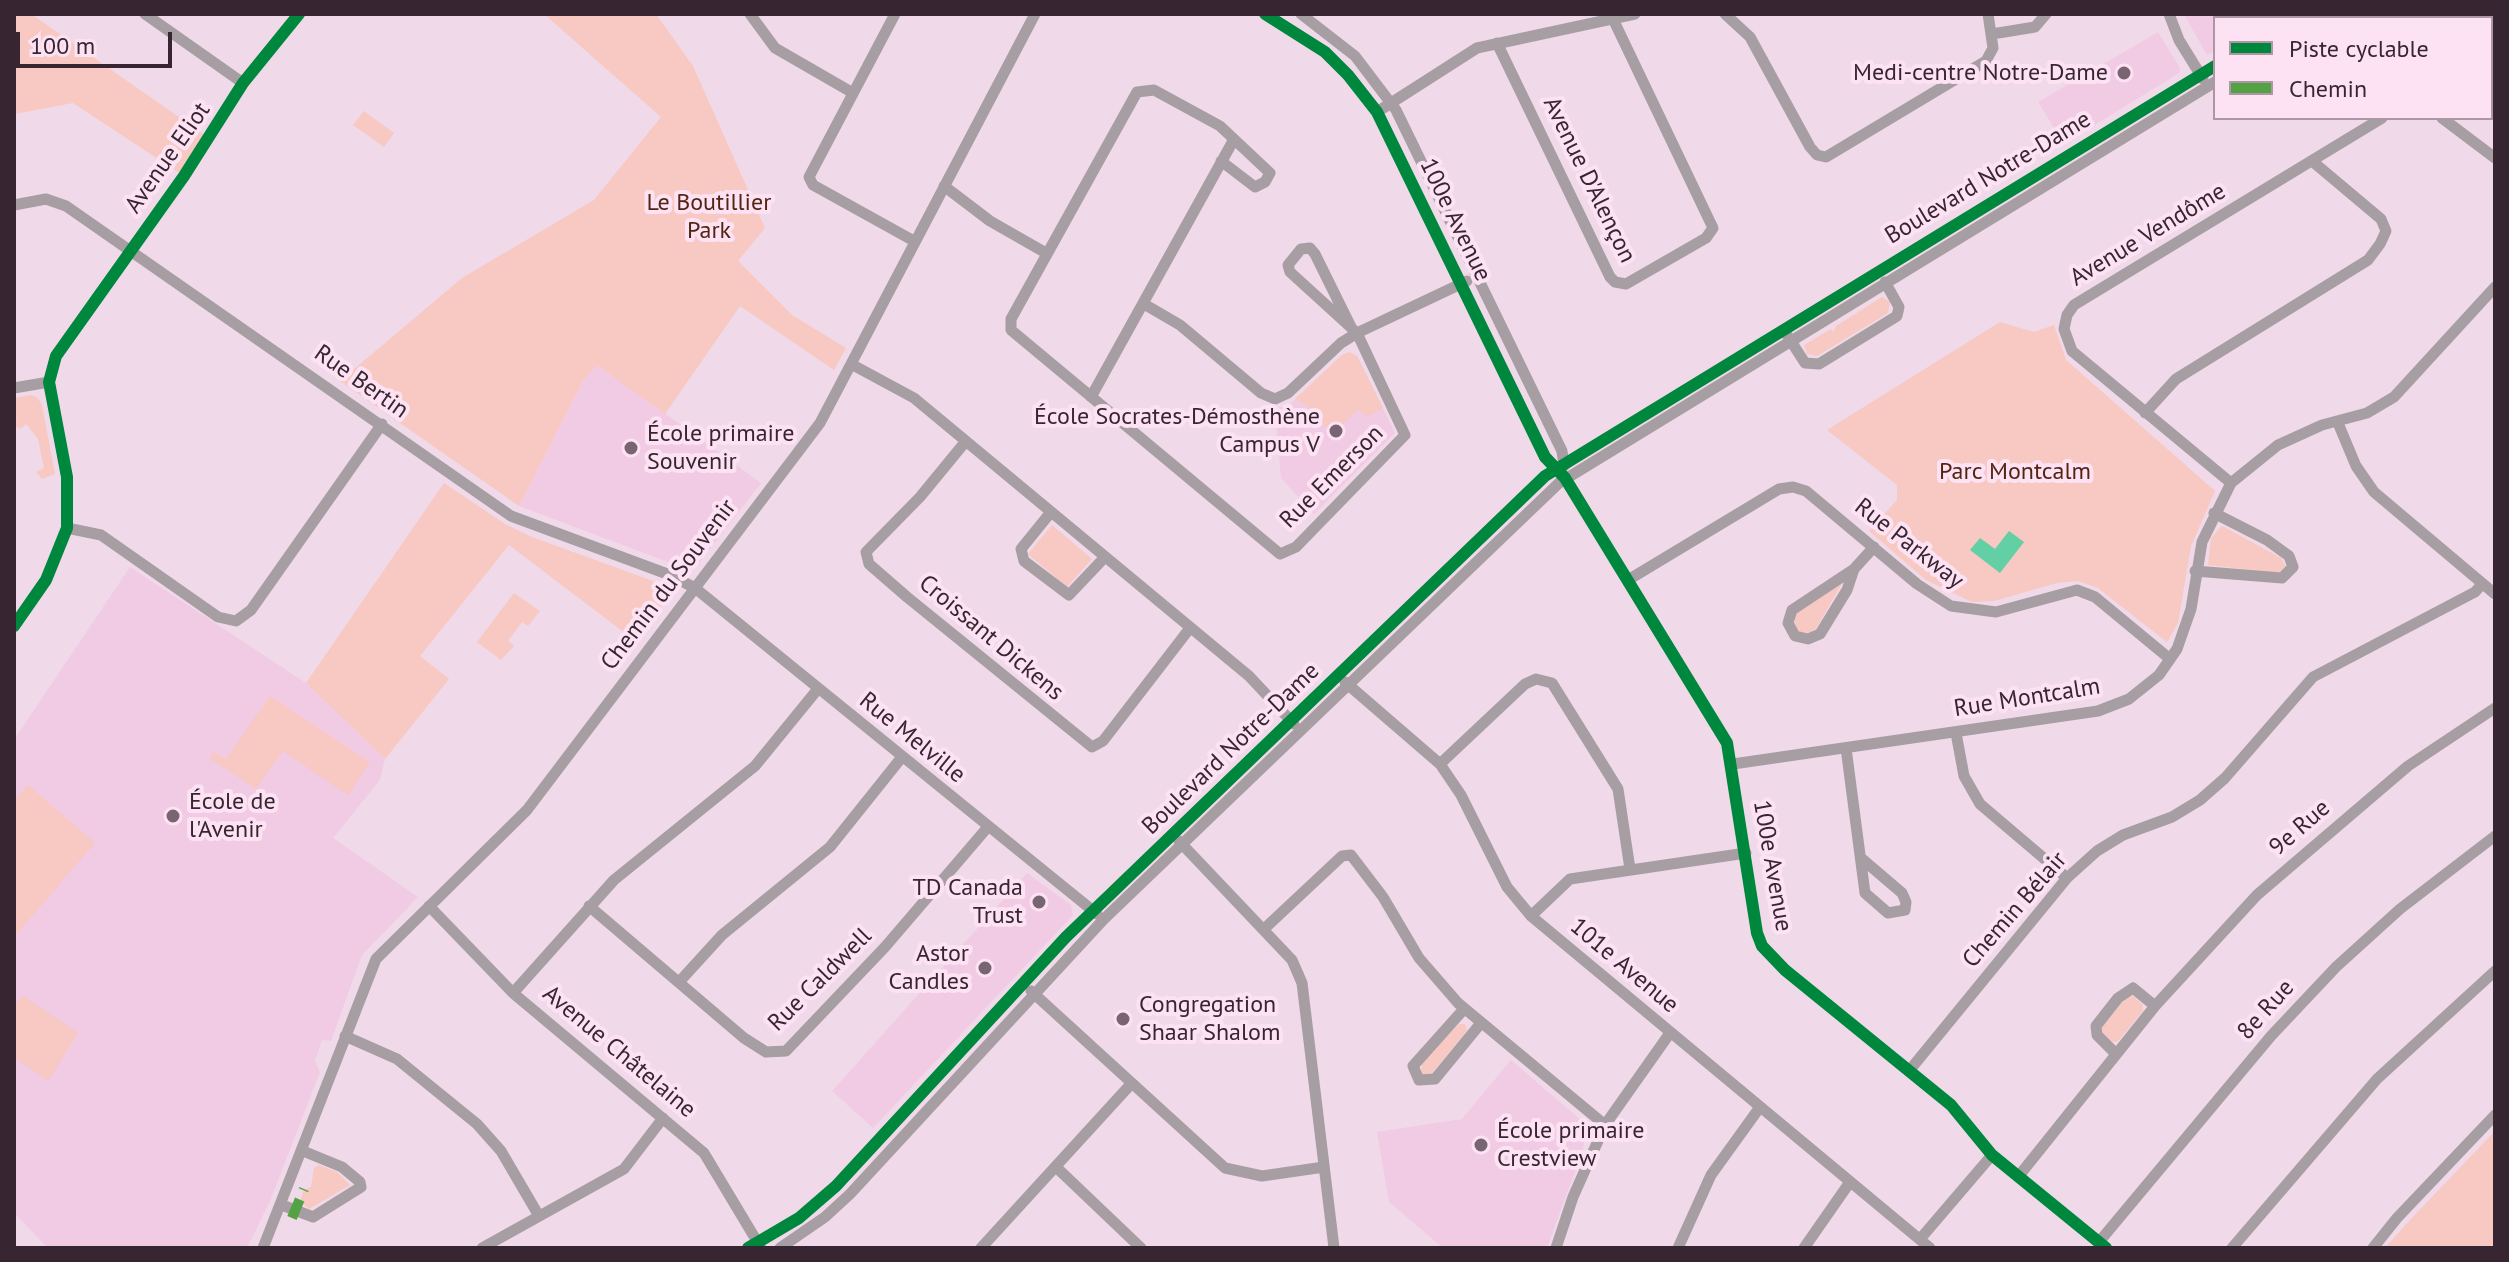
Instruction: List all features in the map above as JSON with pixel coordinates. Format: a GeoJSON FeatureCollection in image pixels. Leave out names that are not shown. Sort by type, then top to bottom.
{"type":"FeatureCollection","features":[{"type":"Feature","properties":{"kind":"street"},"geometry":{"type":"LineString","coordinates":[[145,14],[243,83]]}},
{"type":"Feature","properties":{"kind":"street","name":"Avenue Eliot"},"geometry":{"type":"LineString","coordinates":[[49,382],[56,356],[184,176],[243,83],[299,14]]}},
{"type":"Feature","properties":{"kind":"street"},"geometry":{"type":"LineString","coordinates":[[750,14],[775,48],[853,93]]}},
{"type":"Feature","properties":{"kind":"street"},"geometry":{"type":"LineString","coordinates":[[895,14],[809,175],[810,181],[914,241]]}},
{"type":"Feature","properties":{"kind":"street","name":"Chemin du Souvenir"},"geometry":{"type":"LineString","coordinates":[[263,1248],[376,959],[527,810],[820,423],[1035,14]]}},
{"type":"Feature","properties":{"kind":"street","name":"100e Avenue"},"geometry":{"type":"LineString","coordinates":[[1265,14],[1325,52],[1377,112],[1545,457],[1559,466],[1727,743],[1733,764],[1757,933],[1762,946],[1785,970],[1951,1105],[1992,1155],[2102,1245]]}},
{"type":"Feature","properties":{"kind":"street","name":"100e Avenue"},"geometry":{"type":"LineString","coordinates":[[1301,14],[1355,56],[1392,102],[1562,451],[1559,466]]}},
{"type":"Feature","properties":{"kind":"street"},"geometry":{"type":"LineString","coordinates":[[1377,112],[1469,53],[1497,43],[1635,14]]}},
{"type":"Feature","properties":{"kind":"street"},"geometry":{"type":"LineString","coordinates":[[1725,14],[1750,37],[1810,147],[1826,157],[1986,61],[1993,48],[1988,14]]}},
{"type":"Feature","properties":{"kind":"street"},"geometry":{"type":"LineString","coordinates":[[1992,34],[2035,27],[2046,14]]}},
{"type":"Feature","properties":{"kind":"street"},"geometry":{"type":"LineString","coordinates":[[2169,14],[2179,40],[2201,75],[2211,84]]}},
{"type":"Feature","properties":{"kind":"street","name":"Avenue D'Alençon"},"geometry":{"type":"LineString","coordinates":[[1497,43],[1610,277],[1626,284],[1706,238],[1713,228],[1613,19]]}},
{"type":"Feature","properties":{"kind":"street","name":"Boulevard Notre-Dame"},"geometry":{"type":"LineString","coordinates":[[756,1246],[799,1218],[836,1186],[1094,911],[1559,466],[2213,67]]}},
{"type":"Feature","properties":{"kind":"street","name":"Boulevard Notre-Dame"},"geometry":{"type":"LineString","coordinates":[[780,1248],[825,1217],[850,1194],[1104,919],[1565,478],[2211,84]]}},
{"type":"Feature","properties":{"kind":"street","name":"Rue Emerson"},"geometry":{"type":"LineString","coordinates":[[1221,161],[1255,187],[1265,182],[1270,173],[1220,126],[1154,90],[1137,92],[1011,319],[1011,330],[1280,554],[1296,547],[1405,435],[1354,330]]}},
{"type":"Feature","properties":{"kind":"street","name":"Avenue Vendôme"},"geometry":{"type":"LineString","coordinates":[[2231,483],[2072,351],[2064,329],[2074,305],[2379,120]]}},
{"type":"Feature","properties":{"kind":"street"},"geometry":{"type":"LineString","coordinates":[[2445,120],[2495,158]]}},
{"type":"Feature","properties":{"kind":"street"},"geometry":{"type":"LineString","coordinates":[[1091,397],[1233,141]]}},
{"type":"Feature","properties":{"kind":"street"},"geometry":{"type":"LineString","coordinates":[[2145,413],[2176,379],[2368,260],[2380,244],[2386,231],[2381,219],[2312,161]]}},
{"type":"Feature","properties":{"kind":"street"},"geometry":{"type":"LineString","coordinates":[[944,186],[990,221],[1046,253]]}},
{"type":"Feature","properties":{"kind":"street","name":"Rue Bertin"},"geometry":{"type":"LineString","coordinates":[[14,205],[39,199],[54,200],[519,520],[670,575],[695,588]]}},
{"type":"Feature","properties":{"kind":"street"},"geometry":{"type":"LineString","coordinates":[[1310,248],[1315,254],[1354,330],[1290,272],[1288,265],[1301,249],[1310,248]]}},
{"type":"Feature","properties":{"kind":"street"},"geometry":{"type":"LineString","coordinates":[[1144,304],[1180,325],[1261,393],[1275,399],[1288,393],[1354,330],[1477,276]]}},
{"type":"Feature","properties":{"kind":"street","name":"Boulevard Notre-Dame"},"geometry":{"type":"LineString","coordinates":[[1783,328],[1805,363],[1814,366],[1895,318],[1899,307],[1885,282]]}},
{"type":"Feature","properties":{"kind":"street","name":"Rue Montcalm"},"geometry":{"type":"LineString","coordinates":[[1733,764],[1956,733],[2115,706],[2148,686],[2170,659],[2185,632],[2195,571],[2214,513],[2231,483],[2278,445],[2322,425],[2367,413],[2394,397],[2495,287]]}},
{"type":"Feature","properties":{"kind":"street"},"geometry":{"type":"LineString","coordinates":[[851,364],[910,395],[1249,676],[1300,730]]}},
{"type":"Feature","properties":{"kind":"street"},"geometry":{"type":"LineString","coordinates":[[14,388],[49,382],[67,477],[67,528],[46,580],[19,609],[14,626]]}},
{"type":"Feature","properties":{"kind":"street"},"geometry":{"type":"LineString","coordinates":[[2338,423],[2356,466],[2374,492],[2495,594]]}},
{"type":"Feature","properties":{"kind":"street"},"geometry":{"type":"LineString","coordinates":[[67,528],[101,535],[218,617],[236,621],[251,610],[382,424]]}},
{"type":"Feature","properties":{"kind":"street","name":"Croissant Dickens"},"geometry":{"type":"LineString","coordinates":[[966,441],[920,497],[866,552],[869,564],[918,607],[1081,742],[1094,747],[1190,628]]}},
{"type":"Feature","properties":{"kind":"street","name":"Rue Parkway"},"geometry":{"type":"LineString","coordinates":[[1628,580],[1779,489],[1806,491],[1934,597],[1971,612],[1996,612],[2077,590],[2086,593],[2170,659]]}},
{"type":"Feature","properties":{"kind":"street"},"geometry":{"type":"LineString","coordinates":[[1051,512],[1021,549],[1024,561],[1069,595],[1105,557]]}},
{"type":"Feature","properties":{"kind":"street"},"geometry":{"type":"LineString","coordinates":[[2195,571],[2282,578],[2293,567],[2289,556],[2267,540],[2214,513]]}},
{"type":"Feature","properties":{"kind":"street"},"geometry":{"type":"LineString","coordinates":[[1854,569],[1847,590],[1820,634],[1808,639],[1795,636],[1788,623],[1792,610],[1854,569],[1874,547]]}},
{"type":"Feature","properties":{"kind":"street","name":"Chemin Bélair"},"geometry":{"type":"LineString","coordinates":[[1909,1071],[2067,878],[2097,851],[2123,835],[2172,817],[2200,800],[2225,778],[2313,677],[2475,592],[2482,584]]}},
{"type":"Feature","properties":{"kind":"street","name":"Rue Melville"},"geometry":{"type":"LineString","coordinates":[[695,588],[987,828],[1104,919]]}},
{"type":"Feature","properties":{"kind":"street","name":"101e Avenue"},"geometry":{"type":"LineString","coordinates":[[1338,676],[1440,764],[1461,795],[1507,887],[1531,916],[1930,1248]]}},
{"type":"Feature","properties":{"kind":"street"},"geometry":{"type":"LineString","coordinates":[[1440,764],[1525,684],[1536,679],[1552,683],[1618,789],[1630,869]]}},
{"type":"Feature","properties":{"kind":"street"},"geometry":{"type":"LineString","coordinates":[[513,993],[614,880],[755,766],[817,690]]}},
{"type":"Feature","properties":{"kind":"street","name":"9e Rue"},"geometry":{"type":"LineString","coordinates":[[2018,1177],[2155,1006],[2257,895],[2408,766],[2495,708]]}},
{"type":"Feature","properties":{"kind":"street"},"geometry":{"type":"LineString","coordinates":[[1956,733],[1964,776],[1980,804],[2067,878]]}},
{"type":"Feature","properties":{"kind":"street"},"geometry":{"type":"LineString","coordinates":[[1846,748],[1865,893],[1888,913],[1905,910],[1902,893],[1861,858]]}},
{"type":"Feature","properties":{"kind":"street"},"geometry":{"type":"LineString","coordinates":[[680,981],[722,935],[830,847],[902,757]]}},
{"type":"Feature","properties":{"kind":"street","name":"Rue Caldwell"},"geometry":{"type":"LineString","coordinates":[[589,906],[744,1038],[766,1052],[786,1051],[885,947],[987,828]]}},
{"type":"Feature","properties":{"kind":"street"},"geometry":{"type":"LineString","coordinates":[[1173,835],[1292,960],[1302,983],[1334,1248]]}},
{"type":"Feature","properties":{"kind":"street","name":"8e Rue"},"geometry":{"type":"LineString","coordinates":[[2102,1245],[2271,1036],[2336,967],[2400,909],[2495,836]]}},
{"type":"Feature","properties":{"kind":"street"},"geometry":{"type":"LineString","coordinates":[[1531,916],[1570,879],[1746,853]]}},
{"type":"Feature","properties":{"kind":"street"},"geometry":{"type":"LineString","coordinates":[[1264,929],[1342,856],[1351,855],[1383,897],[1419,958],[1464,1009],[1605,1125]]}},
{"type":"Feature","properties":{"kind":"street","name":"Avenue Châtelaine"},"geometry":{"type":"LineString","coordinates":[[429,906],[513,993],[710,1160],[756,1246]]}},
{"type":"Feature","properties":{"kind":"street"},"geometry":{"type":"LineString","coordinates":[[2232,1248],[2377,1079],[2495,971]]}},
{"type":"Feature","properties":{"kind":"street"},"geometry":{"type":"LineString","coordinates":[[1024,984],[1225,1168],[1262,1176],[1324,1167]]}},
{"type":"Feature","properties":{"kind":"street"},"geometry":{"type":"LineString","coordinates":[[2116,1054],[2097,1035],[2096,1026],[2118,998],[2133,988],[2155,1006]]}},
{"type":"Feature","properties":{"kind":"street"},"geometry":{"type":"LineString","coordinates":[[1464,1009],[1413,1066],[1419,1080],[1435,1079],[1481,1023]]}},
{"type":"Feature","properties":{"kind":"street"},"geometry":{"type":"LineString","coordinates":[[1556,1248],[1573,1197],[1605,1125],[1670,1033]]}},
{"type":"Feature","properties":{"kind":"street"},"geometry":{"type":"LineString","coordinates":[[345,1036],[404,1064],[477,1124],[501,1151],[539,1216]]}},
{"type":"Feature","properties":{"kind":"street"},"geometry":{"type":"LineString","coordinates":[[981,1248],[1131,1084]]}},
{"type":"Feature","properties":{"kind":"street"},"geometry":{"type":"LineString","coordinates":[[1678,1248],[1711,1175],[1760,1107]]}},
{"type":"Feature","properties":{"kind":"street"},"geometry":{"type":"LineString","coordinates":[[482,1248],[624,1169],[663,1118]]}},
{"type":"Feature","properties":{"kind":"street"},"geometry":{"type":"LineString","coordinates":[[2373,1248],[2397,1218],[2493,1119]]}},
{"type":"Feature","properties":{"kind":"street"},"geometry":{"type":"LineString","coordinates":[[282,1205],[313,1217],[361,1187],[360,1182],[342,1167],[303,1151]]}},
{"type":"Feature","properties":{"kind":"street"},"geometry":{"type":"LineString","coordinates":[[1921,1238],[1992,1155]]}},
{"type":"Feature","properties":{"kind":"street"},"geometry":{"type":"LineString","coordinates":[[1056,1167],[1141,1248]]}},
{"type":"Feature","properties":{"kind":"street"},"geometry":{"type":"LineString","coordinates":[[1804,1248],[1850,1182]]}},
{"type":"Feature","properties":{"kind":"shaded area"},"geometry":{"type":"Polygon","coordinates":[[[2184,14],[2274,14],[2213,16],[2213,51],[2207,55],[2184,14]]]}},
{"type":"Feature","properties":{"kind":"shaded area"},"geometry":{"type":"Polygon","coordinates":[[[2158,32],[2180,68],[2179,73],[2064,144],[2038,102],[2158,32]]]}},
{"type":"Feature","properties":{"kind":"shaded area","name":"École Socrates-Démosthène Campus V"},"geometry":{"type":"Polygon","coordinates":[[[1352,353],[1357,356],[1395,433],[1314,514],[1281,478],[1275,409],[1289,405],[1342,355],[1352,353]]]}},
{"type":"Feature","properties":{"kind":"shaded area","name":"École primaire Souvenir"},"geometry":{"type":"Polygon","coordinates":[[[597,364],[761,483],[697,566],[684,568],[519,506],[583,381],[597,364]]]}},
{"type":"Feature","properties":{"kind":"shaded area"},"geometry":{"type":"Polygon","coordinates":[[[2009,531],[2024,542],[2000,573],[1970,550],[1980,538],[1995,549],[2009,531]]]}},
{"type":"Feature","properties":{"kind":"shaded area"},"geometry":{"type":"Polygon","coordinates":[[[130,567],[306,683],[385,759],[380,780],[333,838],[418,897],[362,955],[331,1041],[322,1040],[315,1061],[320,1072],[270,1201],[247,1248],[48,1248],[14,1213],[14,740],[130,567]]]}},
{"type":"Feature","properties":{"kind":"shaded area"},"geometry":{"type":"Polygon","coordinates":[[[1027,873],[1071,905],[1073,915],[873,1128],[832,1091],[1027,873]]]}},
{"type":"Feature","properties":{"kind":"shaded area","name":"École primaire Crestview"},"geometry":{"type":"Polygon","coordinates":[[[1511,1060],[1589,1127],[1580,1158],[1547,1248],[1443,1248],[1389,1202],[1377,1132],[1462,1119],[1511,1060]]]}},
{"type":"Feature","properties":{"kind":"green space"},"geometry":{"type":"Polygon","coordinates":[[[14,14],[31,14],[209,138],[184,176],[73,103],[14,114],[14,14]]]}},
{"type":"Feature","properties":{"kind":"green space","name":"Le Boutillier Park"},"geometry":{"type":"Polygon","coordinates":[[[544,14],[656,14],[693,66],[765,228],[738,261],[792,315],[846,348],[834,370],[740,306],[665,414],[597,365],[583,381],[519,506],[340,381],[462,278],[594,200],[661,117],[544,14]]]}},
{"type":"Feature","properties":{"kind":"green space"},"geometry":{"type":"Polygon","coordinates":[[[364,111],[394,133],[384,147],[353,125],[364,111]]]}},
{"type":"Feature","properties":{"kind":"green space"},"geometry":{"type":"Polygon","coordinates":[[[1882,297],[1890,302],[1888,313],[1817,356],[1807,354],[1804,345],[1831,329],[1833,332],[1836,326],[1882,297]]]}},
{"type":"Feature","properties":{"kind":"green space","name":"Parc Montcalm"},"geometry":{"type":"Polygon","coordinates":[[[2000,322],[2034,332],[2054,325],[2066,360],[2215,491],[2191,546],[2178,623],[2167,642],[2098,588],[2078,581],[2057,583],[1994,601],[1972,602],[1926,580],[1869,531],[1897,500],[1897,485],[1827,430],[2000,322]]]}},
{"type":"Feature","properties":{"kind":"green space"},"geometry":{"type":"Polygon","coordinates":[[[1349,352],[1357,356],[1383,408],[1366,417],[1359,409],[1332,434],[1309,407],[1295,399],[1349,352]]]}},
{"type":"Feature","properties":{"kind":"green space"},"geometry":{"type":"Polygon","coordinates":[[[37,397],[42,405],[55,474],[42,479],[36,472],[44,468],[38,439],[26,424],[21,429],[14,425],[17,418],[14,416],[14,398],[37,397]]]}},
{"type":"Feature","properties":{"kind":"green space"},"geometry":{"type":"Polygon","coordinates":[[[444,483],[505,524],[532,537],[664,585],[670,592],[638,643],[509,545],[420,656],[449,679],[385,759],[306,683],[444,483]]]}},
{"type":"Feature","properties":{"kind":"green space"},"geometry":{"type":"Polygon","coordinates":[[[1052,525],[1092,559],[1067,587],[1028,554],[1052,525]]]}},
{"type":"Feature","properties":{"kind":"green space"},"geometry":{"type":"Polygon","coordinates":[[[2222,526],[2281,558],[2286,567],[2279,573],[2208,565],[2211,538],[2222,526]]]}},
{"type":"Feature","properties":{"kind":"green space"},"geometry":{"type":"Polygon","coordinates":[[[1843,582],[1815,630],[1798,632],[1794,624],[1797,612],[1843,582]]]}},
{"type":"Feature","properties":{"kind":"green space"},"geometry":{"type":"Polygon","coordinates":[[[514,593],[540,611],[528,626],[522,622],[508,641],[514,646],[501,660],[477,642],[514,593]]]}},
{"type":"Feature","properties":{"kind":"green space"},"geometry":{"type":"Polygon","coordinates":[[[270,696],[370,762],[348,795],[283,751],[256,789],[209,758],[213,752],[226,759],[270,696]]]}},
{"type":"Feature","properties":{"kind":"green space"},"geometry":{"type":"Polygon","coordinates":[[[28,785],[95,843],[14,937],[14,801],[28,785]]]}},
{"type":"Feature","properties":{"kind":"green space"},"geometry":{"type":"Polygon","coordinates":[[[22,995],[78,1033],[48,1081],[14,1057],[14,1006],[22,995]]]}},
{"type":"Feature","properties":{"kind":"green space"},"geometry":{"type":"Polygon","coordinates":[[[2133,996],[2143,1005],[2143,1011],[2117,1042],[2113,1042],[2102,1033],[2102,1026],[2126,997],[2133,996]]]}},
{"type":"Feature","properties":{"kind":"green space"},"geometry":{"type":"Polygon","coordinates":[[[1459,1024],[1465,1024],[1467,1031],[1431,1074],[1421,1074],[1422,1062],[1459,1024]]]}},
{"type":"Feature","properties":{"kind":"green space"},"geometry":{"type":"Polygon","coordinates":[[[2493,1133],[2495,1248],[2385,1248],[2409,1221],[2493,1133]]]}},
{"type":"Feature","properties":{"kind":"green space"},"geometry":{"type":"Polygon","coordinates":[[[319,1165],[337,1172],[350,1185],[309,1209],[300,1201],[304,1190],[311,1187],[314,1168],[319,1165]]]}},
{"type":"Feature","properties":{"kind":"marked path"},"geometry":{"type":"LineString","coordinates":[[292,1218],[304,1189]]}},
{"type":"Feature","properties":{"kind":"cycle path"},"geometry":{"type":"LineString","coordinates":[[14,626],[46,580],[67,528],[67,477],[49,382],[56,356],[184,176],[243,83],[299,14]]}},
{"type":"Feature","properties":{"kind":"cycle path"},"geometry":{"type":"LineString","coordinates":[[1265,14],[1325,52],[1377,112],[1545,457],[1565,478],[1727,743],[1757,933],[1762,946],[1785,970],[1951,1105],[1992,1155],[2106,1248]]}},
{"type":"Feature","properties":{"kind":"cycle path"},"geometry":{"type":"LineString","coordinates":[[748,1248],[799,1218],[836,1186],[1066,937],[1545,476],[2213,67]]}},
{"type":"Feature","properties":{"kind":"place","name":"Medi-centre Notre-Dame"},"geometry":{"type":"Point","coordinates":[2124,73]}},
{"type":"Feature","properties":{"kind":"place","name":"École Socrates-Démosthène Campus V"},"geometry":{"type":"Point","coordinates":[1336,431]}},
{"type":"Feature","properties":{"kind":"place","name":"École primaire Souvenir"},"geometry":{"type":"Point","coordinates":[631,448]}},
{"type":"Feature","properties":{"kind":"place","name":"École de l'Avenir"},"geometry":{"type":"Point","coordinates":[173,816]}},
{"type":"Feature","properties":{"kind":"place","name":"TD Canada Trust"},"geometry":{"type":"Point","coordinates":[1039,902]}},
{"type":"Feature","properties":{"kind":"place","name":"Astor Candles"},"geometry":{"type":"Point","coordinates":[985,968]}},
{"type":"Feature","properties":{"kind":"place","name":"Congregation Shaar Shalom"},"geometry":{"type":"Point","coordinates":[1123,1019]}},
{"type":"Feature","properties":{"kind":"place","name":"École primaire Crestview"},"geometry":{"type":"Point","coordinates":[1481,1145]}}]}
